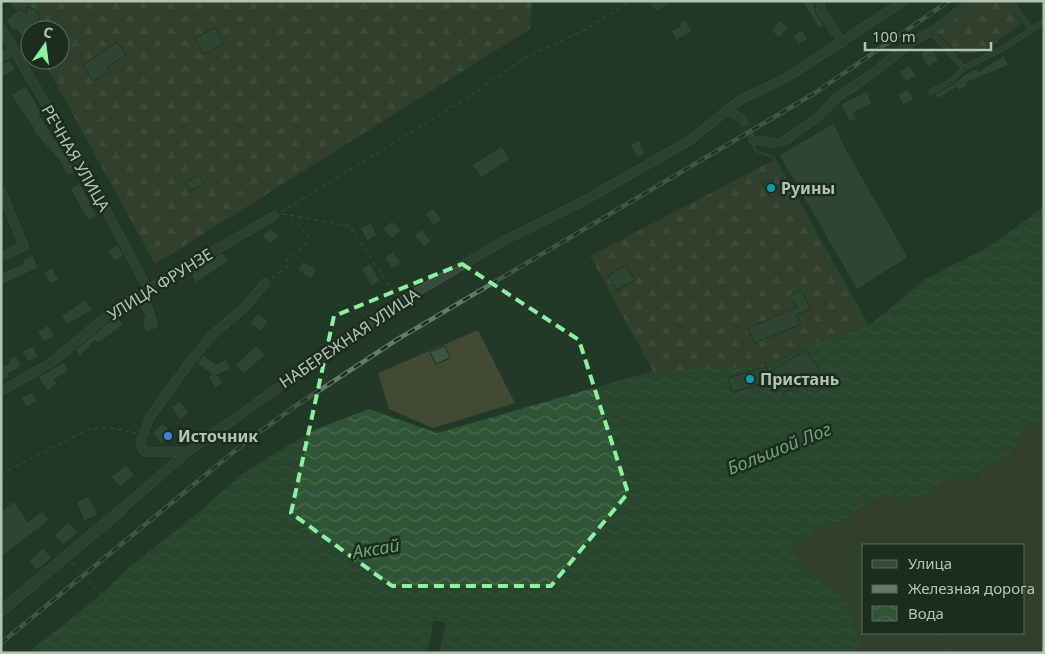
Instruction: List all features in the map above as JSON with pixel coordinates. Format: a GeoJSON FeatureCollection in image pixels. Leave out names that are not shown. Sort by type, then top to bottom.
{"type":"FeatureCollection","features":[{"type":"Feature","properties":{"kind":"street"},"geometry":{"type":"LineString","coordinates":[[820,1],[821,11],[843,43]]}},
{"type":"Feature","properties":{"kind":"street","name":"НАБЕРЕЖНАЯ УЛИЦА"},"geometry":{"type":"LineString","coordinates":[[1,611],[67,558],[187,452],[400,302],[505,240],[580,203],[689,141],[740,100],[786,78],[843,43],[904,1]]}},
{"type":"Feature","properties":{"kind":"street"},"geometry":{"type":"LineString","coordinates":[[753,140],[776,143],[784,141],[818,117],[835,99],[873,73],[913,41],[932,32],[973,1]]}},
{"type":"Feature","properties":{"kind":"street","name":"РЕЧНАЯ УЛИЦА"},"geometry":{"type":"LineString","coordinates":[[1,28],[83,167],[148,289]]}},
{"type":"Feature","properties":{"kind":"street"},"geometry":{"type":"LineString","coordinates":[[1,57],[13,51]]}},
{"type":"Feature","properties":{"kind":"street"},"geometry":{"type":"LineString","coordinates":[[729,110],[742,120]]}},
{"type":"Feature","properties":{"kind":"street"},"geometry":{"type":"LineString","coordinates":[[1,191],[24,246],[1,258]]}},
{"type":"Feature","properties":{"kind":"street","name":"УЛИЦА ФРУНЗЕ"},"geometry":{"type":"LineString","coordinates":[[1,390],[52,362],[119,306],[274,216]]}},
{"type":"Feature","properties":{"kind":"street"},"geometry":{"type":"LineString","coordinates":[[187,452],[145,452],[140,444],[142,434],[150,417],[211,336],[245,307],[265,283]]}},
{"type":"Feature","properties":{"kind":"lane"},"geometry":{"type":"LineString","coordinates":[[1010,1],[1031,30]]}},
{"type":"Feature","properties":{"kind":"lane"},"geometry":{"type":"LineString","coordinates":[[931,92],[951,81],[964,68],[1005,47],[1044,21]]}},
{"type":"Feature","properties":{"kind":"lane"},"geometry":{"type":"LineString","coordinates":[[932,32],[964,68]]}},
{"type":"Feature","properties":{"kind":"path"},"geometry":{"type":"LineString","coordinates":[[274,216],[467,98],[524,59],[586,28],[631,1]]}},
{"type":"Feature","properties":{"kind":"path"},"geometry":{"type":"LineString","coordinates":[[265,283],[287,266],[287,260],[307,243],[308,235],[291,217],[284,213],[274,216]]}},
{"type":"Feature","properties":{"kind":"path"},"geometry":{"type":"LineString","coordinates":[[291,217],[350,226],[400,302]]}},
{"type":"Feature","properties":{"kind":"path"},"geometry":{"type":"LineString","coordinates":[[1,474],[87,430],[105,427],[142,434]]}},
{"type":"Feature","properties":{"kind":"path"},"geometry":{"type":"LineString","coordinates":[[67,558],[157,653]]}},
{"type":"Feature","properties":{"kind":"path"},"geometry":{"type":"LineString","coordinates":[[857,578],[862,581]]}},
{"type":"Feature","properties":{"kind":"path"},"geometry":{"type":"LineString","coordinates":[[930,634],[956,653]]}},
{"type":"Feature","properties":{"kind":"highlighted area"},"geometry":{"type":"Polygon","coordinates":[[[462,264],[579,340],[628,493],[551,586],[392,586],[291,513],[334,316],[462,264]]]}},
{"type":"Feature","properties":{"kind":"green space"},"geometry":{"type":"Polygon","coordinates":[[[10,1],[532,1],[530,29],[155,264],[48,70],[70,70],[70,20],[21,20],[10,1]]]}},
{"type":"Feature","properties":{"kind":"green space"},"geometry":{"type":"Polygon","coordinates":[[[977,1],[1006,1],[1021,23],[985,49],[968,53],[959,52],[950,46],[936,31],[977,1]]]}},
{"type":"Feature","properties":{"kind":"green space"},"geometry":{"type":"Polygon","coordinates":[[[774,160],[868,326],[808,346],[768,367],[653,371],[590,256],[774,160]]]}},
{"type":"Feature","properties":{"kind":"green space"},"geometry":{"type":"Polygon","coordinates":[[[478,330],[515,403],[433,428],[389,409],[378,373],[478,330]]]}},
{"type":"Feature","properties":{"kind":"green space"},"geometry":{"type":"Polygon","coordinates":[[[1044,421],[1044,653],[862,653],[834,589],[812,576],[799,565],[791,547],[818,529],[849,517],[865,503],[893,495],[907,499],[943,480],[977,476],[981,467],[1005,460],[1017,445],[1024,428],[1044,421]]]}},
{"type":"Feature","properties":{"kind":"water"},"geometry":{"type":"Polygon","coordinates":[[[1044,207],[1044,421],[1024,428],[1018,445],[1010,456],[999,463],[981,467],[973,480],[965,478],[943,480],[934,492],[907,499],[893,495],[866,503],[849,517],[818,529],[792,547],[799,566],[834,589],[847,605],[862,653],[28,653],[105,591],[123,572],[197,514],[243,473],[314,430],[369,409],[437,433],[653,371],[768,367],[808,346],[868,326],[926,279],[988,247],[1044,207]]]}},
{"type":"Feature","properties":{"kind":"pier"},"geometry":{"type":"Polygon","coordinates":[[[434,620],[446,623],[439,653],[427,653],[434,620]]]}},
{"type":"Feature","properties":{"kind":"building"},"geometry":{"type":"Polygon","coordinates":[[[802,1],[814,1],[816,14],[824,25],[819,28],[802,1]]]}},
{"type":"Feature","properties":{"kind":"building"},"geometry":{"type":"Polygon","coordinates":[[[27,7],[35,9],[40,16],[39,19],[20,20],[20,33],[16,29],[12,30],[7,21],[8,18],[20,9],[26,13],[27,7]]]}},
{"type":"Feature","properties":{"kind":"building"},"geometry":{"type":"Polygon","coordinates":[[[685,20],[692,31],[676,41],[671,31],[681,26],[679,24],[685,20]]]}},
{"type":"Feature","properties":{"kind":"building"},"geometry":{"type":"Polygon","coordinates":[[[779,20],[788,27],[780,38],[771,31],[779,20]]]}},
{"type":"Feature","properties":{"kind":"building"},"geometry":{"type":"Polygon","coordinates":[[[215,28],[224,44],[204,54],[195,38],[215,28]]]}},
{"type":"Feature","properties":{"kind":"building"},"geometry":{"type":"Polygon","coordinates":[[[802,30],[808,39],[798,45],[793,36],[802,30]]]}},
{"type":"Feature","properties":{"kind":"building"},"geometry":{"type":"Polygon","coordinates":[[[117,42],[126,55],[107,67],[110,71],[93,81],[83,65],[117,42]]]}},
{"type":"Feature","properties":{"kind":"building"},"geometry":{"type":"Polygon","coordinates":[[[931,47],[939,60],[928,67],[920,54],[931,47]]]}},
{"type":"Feature","properties":{"kind":"building"},"geometry":{"type":"Polygon","coordinates":[[[1004,55],[1009,65],[966,83],[967,86],[959,91],[957,87],[938,99],[935,94],[953,84],[967,73],[977,68],[978,72],[1004,55]]]}},
{"type":"Feature","properties":{"kind":"building"},"geometry":{"type":"Polygon","coordinates":[[[10,60],[15,70],[1,77],[1,64],[10,60]]]}},
{"type":"Feature","properties":{"kind":"building"},"geometry":{"type":"Polygon","coordinates":[[[909,65],[916,76],[906,82],[899,72],[909,65]]]}},
{"type":"Feature","properties":{"kind":"building"},"geometry":{"type":"Polygon","coordinates":[[[26,86],[41,112],[39,114],[76,171],[68,176],[58,159],[32,130],[34,129],[11,95],[26,86]]]}},
{"type":"Feature","properties":{"kind":"building"},"geometry":{"type":"Polygon","coordinates":[[[908,89],[914,99],[903,105],[897,94],[908,89]]]}},
{"type":"Feature","properties":{"kind":"building"},"geometry":{"type":"Polygon","coordinates":[[[867,91],[872,104],[854,112],[857,119],[849,122],[841,104],[867,91]]]}},
{"type":"Feature","properties":{"kind":"building"},"geometry":{"type":"Polygon","coordinates":[[[834,123],[846,149],[908,257],[857,290],[779,155],[834,123]]]}},
{"type":"Feature","properties":{"kind":"building"},"geometry":{"type":"Polygon","coordinates":[[[639,140],[645,153],[637,158],[630,145],[639,140]]]}},
{"type":"Feature","properties":{"kind":"building"},"geometry":{"type":"Polygon","coordinates":[[[502,146],[510,159],[481,178],[472,165],[502,146]]]}},
{"type":"Feature","properties":{"kind":"building"},"geometry":{"type":"Polygon","coordinates":[[[199,175],[204,183],[191,191],[186,182],[199,175]]]}},
{"type":"Feature","properties":{"kind":"building","name":"Руины"},"geometry":{"type":"Polygon","coordinates":[[[772,179],[779,193],[770,197],[762,182],[772,179]]]}},
{"type":"Feature","properties":{"kind":"building"},"geometry":{"type":"Polygon","coordinates":[[[80,183],[97,216],[88,220],[70,189],[80,183]]]}},
{"type":"Feature","properties":{"kind":"building"},"geometry":{"type":"Polygon","coordinates":[[[433,208],[442,220],[434,226],[425,214],[433,208]]]}},
{"type":"Feature","properties":{"kind":"building"},"geometry":{"type":"Polygon","coordinates":[[[392,221],[401,230],[392,239],[383,229],[392,221]]]}},
{"type":"Feature","properties":{"kind":"building"},"geometry":{"type":"Polygon","coordinates":[[[371,223],[377,235],[367,241],[360,228],[371,223]]]}},
{"type":"Feature","properties":{"kind":"building"},"geometry":{"type":"Polygon","coordinates":[[[271,228],[279,237],[270,244],[262,235],[271,228]]]}},
{"type":"Feature","properties":{"kind":"building"},"geometry":{"type":"Polygon","coordinates":[[[422,229],[431,241],[424,247],[414,235],[422,229]]]}},
{"type":"Feature","properties":{"kind":"building"},"geometry":{"type":"Polygon","coordinates":[[[118,245],[124,256],[114,261],[108,250],[118,245]]]}},
{"type":"Feature","properties":{"kind":"building"},"geometry":{"type":"Polygon","coordinates":[[[393,251],[401,262],[392,269],[384,258],[393,251]]]}},
{"type":"Feature","properties":{"kind":"building"},"geometry":{"type":"Polygon","coordinates":[[[222,252],[228,261],[196,283],[191,273],[222,252]]]}},
{"type":"Feature","properties":{"kind":"building"},"geometry":{"type":"Polygon","coordinates":[[[33,255],[38,268],[1,285],[1,273],[24,263],[22,260],[33,255]]]}},
{"type":"Feature","properties":{"kind":"building"},"geometry":{"type":"Polygon","coordinates":[[[303,261],[317,270],[311,279],[298,270],[303,261]]]}},
{"type":"Feature","properties":{"kind":"building"},"geometry":{"type":"Polygon","coordinates":[[[370,263],[380,281],[371,286],[361,269],[370,263]]]}},
{"type":"Feature","properties":{"kind":"building"},"geometry":{"type":"Polygon","coordinates":[[[626,265],[635,280],[617,290],[608,276],[626,265]]]}},
{"type":"Feature","properties":{"kind":"building"},"geometry":{"type":"Polygon","coordinates":[[[52,268],[59,279],[50,284],[43,273],[52,268]]]}},
{"type":"Feature","properties":{"kind":"building"},"geometry":{"type":"Polygon","coordinates":[[[801,290],[811,309],[796,315],[801,324],[755,343],[747,329],[797,307],[790,296],[801,290]]]}},
{"type":"Feature","properties":{"kind":"building"},"geometry":{"type":"Polygon","coordinates":[[[148,296],[154,308],[159,328],[145,332],[142,318],[145,317],[137,302],[148,296]]]}},
{"type":"Feature","properties":{"kind":"building"},"geometry":{"type":"Polygon","coordinates":[[[85,300],[92,310],[67,325],[61,316],[85,300]]]}},
{"type":"Feature","properties":{"kind":"building"},"geometry":{"type":"Polygon","coordinates":[[[258,313],[268,322],[261,331],[250,323],[258,313]]]}},
{"type":"Feature","properties":{"kind":"building"},"geometry":{"type":"Polygon","coordinates":[[[117,315],[123,325],[97,344],[95,340],[80,357],[75,350],[117,315]]]}},
{"type":"Feature","properties":{"kind":"building"},"geometry":{"type":"Polygon","coordinates":[[[48,325],[55,336],[44,342],[37,332],[48,325]]]}},
{"type":"Feature","properties":{"kind":"building"},"geometry":{"type":"Polygon","coordinates":[[[33,346],[39,357],[28,362],[22,352],[33,346]]]}},
{"type":"Feature","properties":{"kind":"building"},"geometry":{"type":"Polygon","coordinates":[[[256,346],[265,355],[244,374],[235,365],[256,346]]]}},
{"type":"Feature","properties":{"kind":"building"},"geometry":{"type":"Polygon","coordinates":[[[445,346],[450,358],[436,364],[430,352],[445,346]]]}},
{"type":"Feature","properties":{"kind":"building"},"geometry":{"type":"Polygon","coordinates":[[[806,350],[820,370],[783,393],[774,380],[732,392],[728,378],[766,367],[769,373],[806,350]]]}},
{"type":"Feature","properties":{"kind":"building"},"geometry":{"type":"Polygon","coordinates":[[[16,355],[21,366],[8,374],[10,377],[1,382],[1,361],[4,366],[10,363],[8,360],[16,355]]]}},
{"type":"Feature","properties":{"kind":"building"},"geometry":{"type":"Polygon","coordinates":[[[203,355],[216,364],[226,359],[231,369],[217,375],[223,382],[216,388],[208,378],[212,374],[197,364],[203,355]]]}},
{"type":"Feature","properties":{"kind":"building"},"geometry":{"type":"Polygon","coordinates":[[[64,362],[69,370],[54,380],[57,384],[47,391],[38,377],[64,362]]]}},
{"type":"Feature","properties":{"kind":"building"},"geometry":{"type":"Polygon","coordinates":[[[33,392],[37,402],[26,407],[21,397],[33,392]]]}},
{"type":"Feature","properties":{"kind":"building"},"geometry":{"type":"Polygon","coordinates":[[[180,401],[189,413],[180,420],[171,407],[180,401]]]}},
{"type":"Feature","properties":{"kind":"building"},"geometry":{"type":"Polygon","coordinates":[[[163,423],[173,435],[161,444],[152,433],[163,423]]]}},
{"type":"Feature","properties":{"kind":"building"},"geometry":{"type":"Polygon","coordinates":[[[126,465],[135,475],[120,487],[111,477],[126,465]]]}},
{"type":"Feature","properties":{"kind":"building"},"geometry":{"type":"Polygon","coordinates":[[[89,496],[98,515],[84,521],[76,502],[89,496]]]}},
{"type":"Feature","properties":{"kind":"building"},"geometry":{"type":"Polygon","coordinates":[[[14,501],[28,522],[42,511],[49,520],[1,557],[1,511],[14,501]]]}},
{"type":"Feature","properties":{"kind":"building"},"geometry":{"type":"Polygon","coordinates":[[[69,522],[78,533],[63,545],[54,535],[69,522]]]}},
{"type":"Feature","properties":{"kind":"building"},"geometry":{"type":"Polygon","coordinates":[[[43,548],[52,558],[37,570],[29,561],[43,548]]]}},
{"type":"Feature","properties":{"kind":"waterway"},"geometry":{"type":"LineString","coordinates":[[751,140],[756,151],[773,157],[868,326]]}},
{"type":"Feature","properties":{"kind":"tunnel"},"geometry":{"type":"LineString","coordinates":[[742,119],[753,140]]}},
{"type":"Feature","properties":{"kind":"railway"},"geometry":{"type":"LineString","coordinates":[[1,643],[242,445],[294,407],[398,339],[815,93],[949,1]]}},
{"type":"Feature","properties":{"kind":"place","name":"Руины"},"geometry":{"type":"Point","coordinates":[771,188]}},
{"type":"Feature","properties":{"kind":"place","name":"Пристань"},"geometry":{"type":"Point","coordinates":[750,379]}},
{"type":"Feature","properties":{"kind":"place","name":"Источник"},"geometry":{"type":"Point","coordinates":[168,436]}},
{"type":"Feature","properties":{"kind":"water label","name":"Большой Лог"},"geometry":{"type":"Point","coordinates":[779,448]}},
{"type":"Feature","properties":{"kind":"water label","name":"Аксай"},"geometry":{"type":"Point","coordinates":[376,548]}}]}
